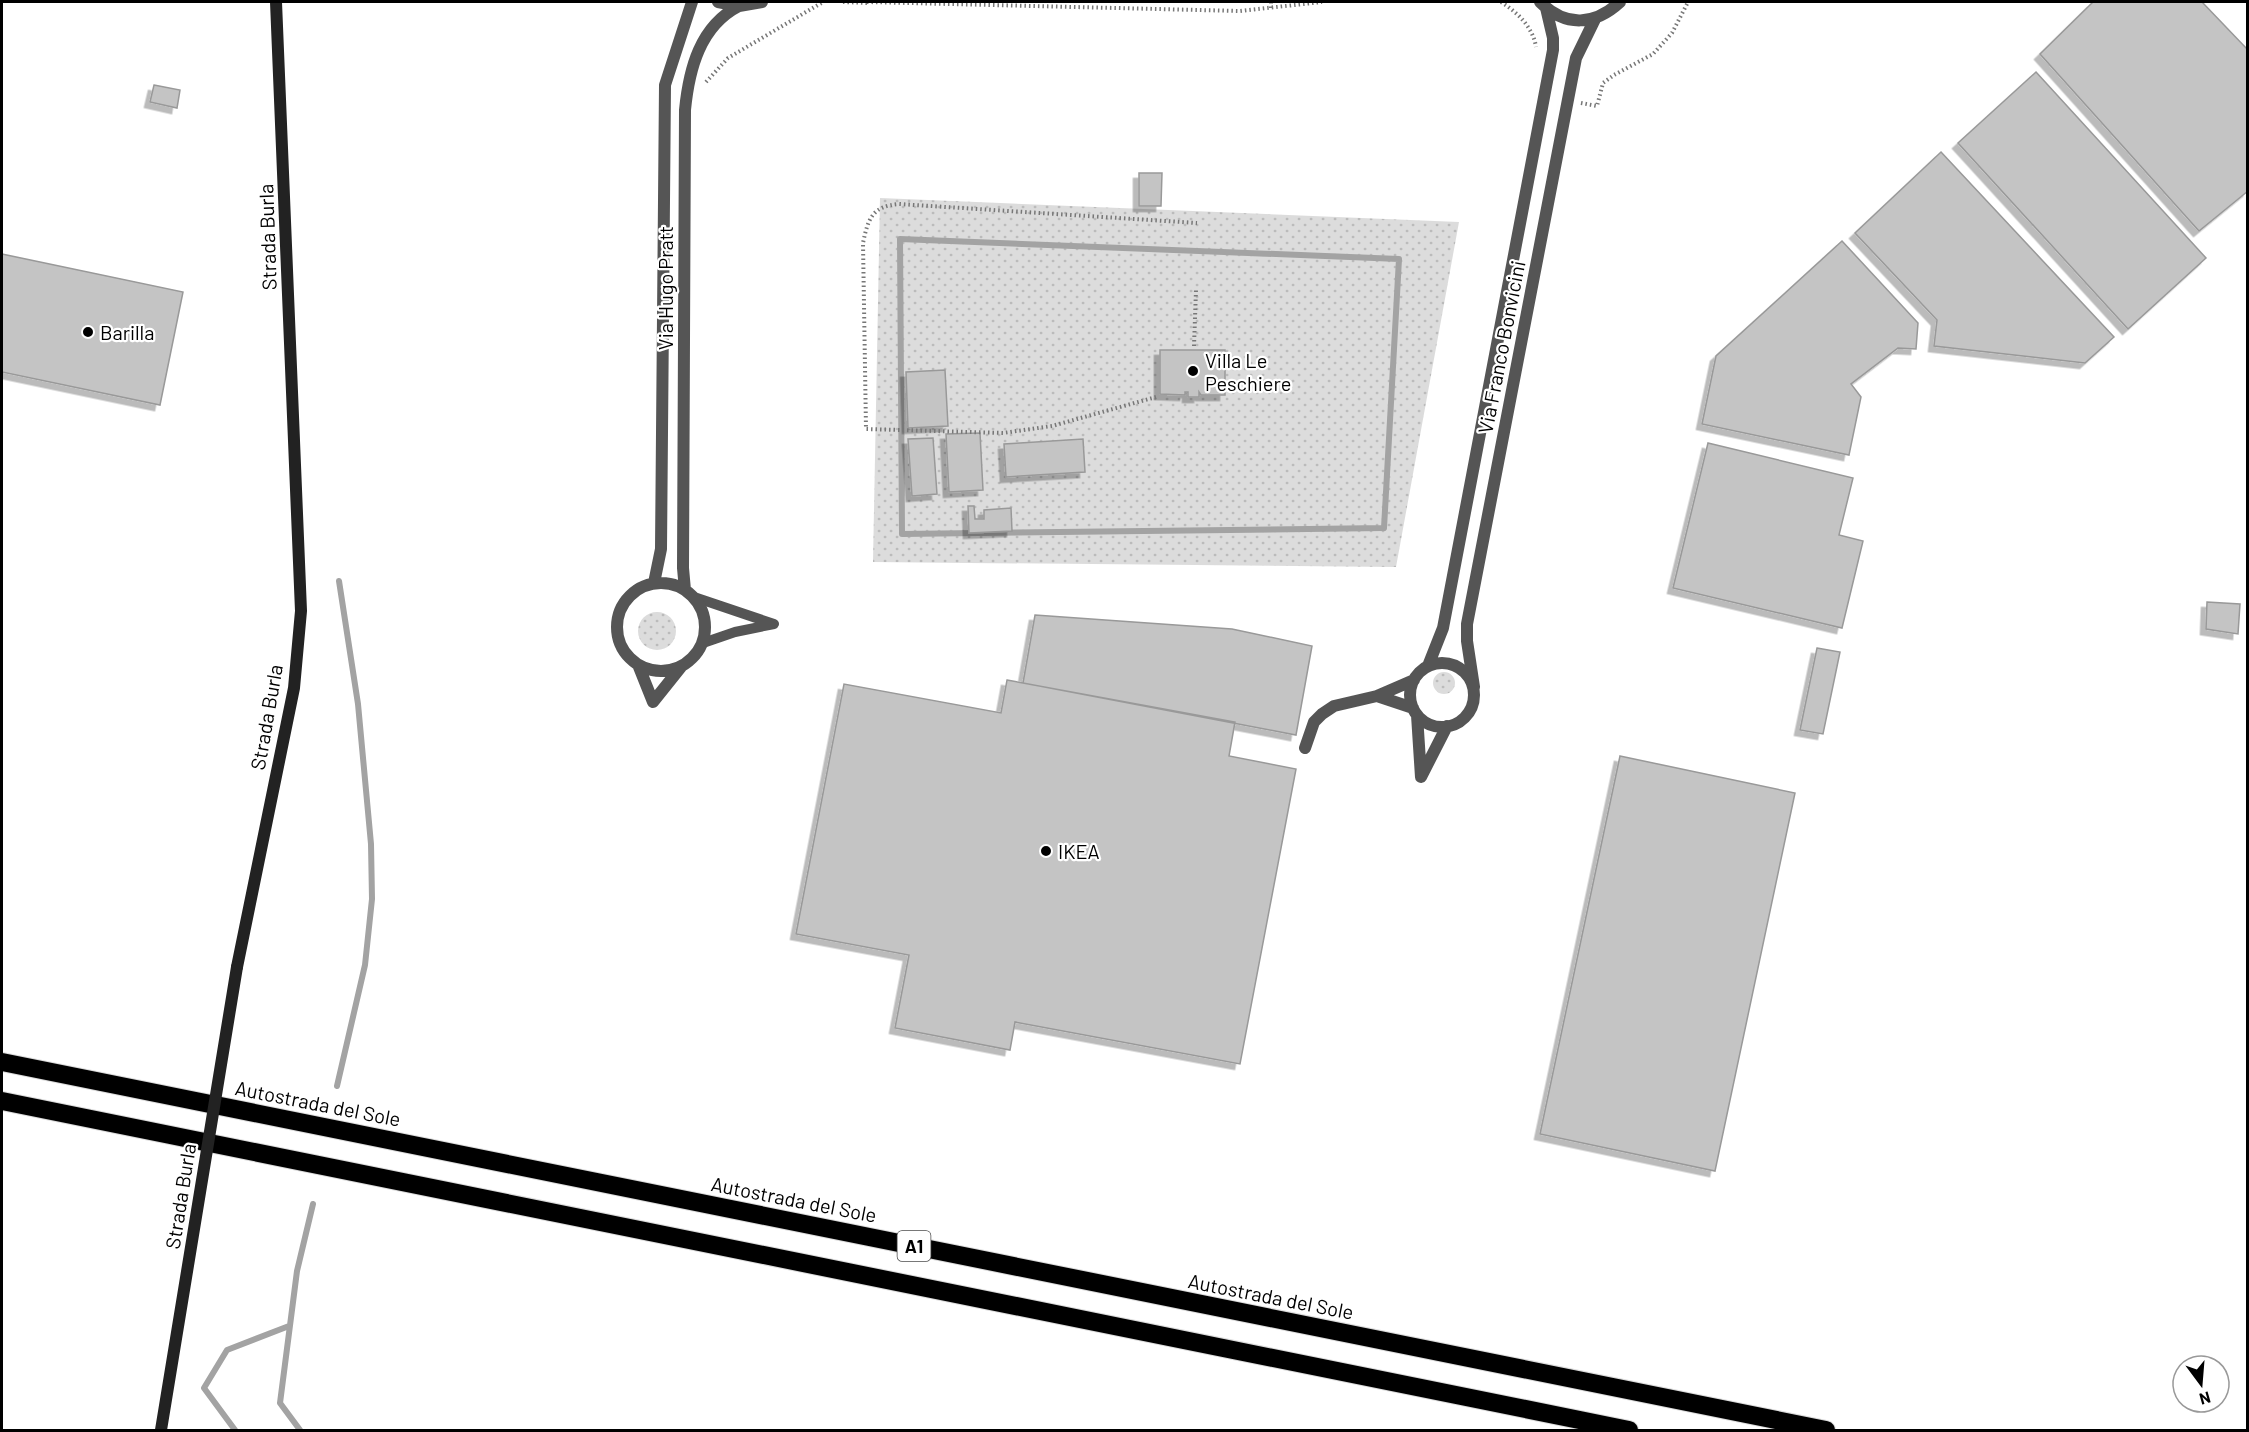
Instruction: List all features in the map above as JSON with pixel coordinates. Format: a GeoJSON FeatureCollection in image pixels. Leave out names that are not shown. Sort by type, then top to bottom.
{"type":"FeatureCollection","features":[{"type":"Feature","properties":{"kind":"highway","name":"Autostrada del Sole"},"geometry":{"type":"LineString","coordinates":[[2,1062],[1826,1431]]}},
{"type":"Feature","properties":{"kind":"highway","name":"A1"},"geometry":{"type":"LineString","coordinates":[[2,1101],[1629,1431]]}},
{"type":"Feature","properties":{"kind":"main road","name":"Strada Burla"},"geometry":{"type":"LineString","coordinates":[[161,1431],[237,967],[294,688],[301,611],[276,2]]}},
{"type":"Feature","properties":{"kind":"street","name":"Via Hugo Pratt"},"geometry":{"type":"LineString","coordinates":[[654,583],[661,549],[665,85],[692,2]]}},
{"type":"Feature","properties":{"kind":"street"},"geometry":{"type":"LineString","coordinates":[[718,2],[739,6],[762,2]]}},
{"type":"Feature","properties":{"kind":"street"},"geometry":{"type":"LineString","coordinates":[[1543,5],[1569,19],[1582,21],[1594,19],[1609,12],[1620,2]]}},
{"type":"Feature","properties":{"kind":"street","name":"Via Franco Bonvicini"},"geometry":{"type":"LineString","coordinates":[[1414,680],[1419,672],[1428,666],[1443,628],[1553,50],[1553,38],[1543,5]]}},
{"type":"Feature","properties":{"kind":"street","name":"Via Hugo Pratt"},"geometry":{"type":"LineString","coordinates":[[690,594],[683,568],[685,110],[687,87],[705,37],[715,22],[739,6]]}},
{"type":"Feature","properties":{"kind":"street","name":"Via Franco Bonvicini"},"geometry":{"type":"LineString","coordinates":[[1447,726],[1466,717],[1472,708],[1474,687],[1467,641],[1467,624],[1576,58],[1594,19]]}},
{"type":"Feature","properties":{"kind":"street"},"geometry":{"type":"LineString","coordinates":[[639,667],[653,702],[681,667],[698,653],[703,644],[706,631],[701,608],[690,594],[665,583],[654,583],[631,594],[618,616],[616,629],[619,644],[627,657],[639,667],[667,672],[681,667]]}},
{"type":"Feature","properties":{"kind":"street"},"geometry":{"type":"LineString","coordinates":[[1428,666],[1437,663],[1455,665],[1470,678],[1474,687]]}},
{"type":"Feature","properties":{"kind":"street"},"geometry":{"type":"LineString","coordinates":[[1305,748],[1314,722],[1334,706],[1377,696],[1414,680]]}},
{"type":"Feature","properties":{"kind":"street"},"geometry":{"type":"LineString","coordinates":[[1377,696],[1415,711],[1431,725],[1447,726],[1421,777],[1415,711],[1410,699],[1414,680]]}},
{"type":"Feature","properties":{"kind":"lane"},"geometry":{"type":"LineString","coordinates":[[690,594],[774,624],[735,632],[703,644]]}},
{"type":"Feature","properties":{"kind":"path"},"geometry":{"type":"LineString","coordinates":[[705,86],[706,79],[728,58],[822,2]]}},
{"type":"Feature","properties":{"kind":"path"},"geometry":{"type":"LineString","coordinates":[[843,2],[1240,11],[1322,2]]}},
{"type":"Feature","properties":{"kind":"path"},"geometry":{"type":"LineString","coordinates":[[1271,2],[1271,9]]}},
{"type":"Feature","properties":{"kind":"path"},"geometry":{"type":"LineString","coordinates":[[1156,397],[1052,426],[1003,433],[866,429],[862,243],[868,222],[876,211],[889,205],[899,204],[1197,223]]}},
{"type":"Feature","properties":{"kind":"path"},"geometry":{"type":"LineString","coordinates":[[1194,346],[1196,290]]}},
{"type":"Feature","properties":{"kind":"shaded area"},"geometry":{"type":"Polygon","coordinates":[[[880,198],[1459,222],[1396,567],[873,562],[880,198]]]}},
{"type":"Feature","properties":{"kind":"shaded area"},"geometry":{"type":"Polygon","coordinates":[[[657,612],[664,613],[670,618],[675,624],[675,638],[670,644],[664,649],[657,650],[650,649],[644,644],[639,638],[638,631],[639,624],[644,618],[650,613],[657,612]]]}},
{"type":"Feature","properties":{"kind":"shaded area"},"geometry":{"type":"Polygon","coordinates":[[[1444,672],[1452,675],[1455,683],[1452,691],[1444,694],[1436,691],[1433,683],[1436,675],[1444,672]]]}},
{"type":"Feature","properties":{"kind":"building"},"geometry":{"type":"Polygon","coordinates":[[[2093,2],[2202,2],[2248,50],[2248,191],[2199,231],[2040,54],[2093,2]]]}},
{"type":"Feature","properties":{"kind":"building"},"geometry":{"type":"Polygon","coordinates":[[[2036,72],[2206,258],[2128,329],[1958,143],[2036,72]]]}},
{"type":"Feature","properties":{"kind":"building"},"geometry":{"type":"Polygon","coordinates":[[[154,85],[180,90],[177,108],[150,102],[154,85]]]}},
{"type":"Feature","properties":{"kind":"building"},"geometry":{"type":"Polygon","coordinates":[[[1941,152],[2114,337],[2085,363],[1934,346],[1937,320],[1855,233],[1941,152]]]}},
{"type":"Feature","properties":{"kind":"building"},"geometry":{"type":"Polygon","coordinates":[[[1139,173],[1162,173],[1161,206],[1139,206],[1139,173]]]}},
{"type":"Feature","properties":{"kind":"building"},"geometry":{"type":"Polygon","coordinates":[[[1842,241],[1918,323],[1916,349],[1898,348],[1851,384],[1861,397],[1849,455],[1702,424],[1716,356],[1842,241]]]}},
{"type":"Feature","properties":{"kind":"building","name":"Barilla"},"geometry":{"type":"Polygon","coordinates":[[[2,254],[183,292],[160,405],[2,372],[2,254]]]}},
{"type":"Feature","properties":{"kind":"building","name":"Villa Le Peschiere"},"geometry":{"type":"Polygon","coordinates":[[[1160,350],[1225,350],[1225,395],[1201,395],[1199,392],[1199,397],[1188,397],[1188,392],[1185,392],[1185,395],[1160,394],[1160,350]]]}},
{"type":"Feature","properties":{"kind":"building"},"geometry":{"type":"Polygon","coordinates":[[[945,370],[948,426],[908,428],[906,372],[945,370]]]}},
{"type":"Feature","properties":{"kind":"building"},"geometry":{"type":"Polygon","coordinates":[[[980,433],[983,490],[949,492],[946,434],[980,433]]]}},
{"type":"Feature","properties":{"kind":"building"},"geometry":{"type":"Polygon","coordinates":[[[933,438],[937,494],[912,496],[908,439],[933,438]]]}},
{"type":"Feature","properties":{"kind":"building"},"geometry":{"type":"Polygon","coordinates":[[[1083,439],[1085,472],[1006,477],[1004,444],[1083,439]]]}},
{"type":"Feature","properties":{"kind":"building"},"geometry":{"type":"Polygon","coordinates":[[[1708,443],[1853,478],[1839,535],[1863,541],[1842,628],[1673,588],[1708,443]]]}},
{"type":"Feature","properties":{"kind":"building"},"geometry":{"type":"Polygon","coordinates":[[[968,506],[974,506],[975,519],[984,519],[984,510],[1011,508],[1012,531],[969,533],[968,506]]]}},
{"type":"Feature","properties":{"kind":"building"},"geometry":{"type":"Polygon","coordinates":[[[2207,602],[2240,604],[2238,634],[2206,629],[2207,602]]]}},
{"type":"Feature","properties":{"kind":"building"},"geometry":{"type":"Polygon","coordinates":[[[1035,615],[1232,629],[1312,646],[1296,735],[1023,683],[1035,615]]]}},
{"type":"Feature","properties":{"kind":"building"},"geometry":{"type":"Polygon","coordinates":[[[1817,648],[1840,652],[1823,734],[1800,730],[1817,648]]]}},
{"type":"Feature","properties":{"kind":"building","name":"IKEA"},"geometry":{"type":"Polygon","coordinates":[[[1007,680],[1235,722],[1229,756],[1296,769],[1240,1064],[1015,1022],[1010,1050],[895,1028],[909,955],[796,934],[844,684],[1001,713],[1007,680]]]}},
{"type":"Feature","properties":{"kind":"building"},"geometry":{"type":"Polygon","coordinates":[[[1620,756],[1795,793],[1715,1171],[1540,1134],[1620,756]]]}},
{"type":"Feature","properties":{"kind":"waterway"},"geometry":{"type":"LineString","coordinates":[[900,239],[1399,259],[1384,528],[902,534],[900,239]]}},
{"type":"Feature","properties":{"kind":"waterway"},"geometry":{"type":"LineString","coordinates":[[337,1086],[365,965],[372,899],[371,844],[358,704],[339,581]]}},
{"type":"Feature","properties":{"kind":"waterway"},"geometry":{"type":"LineString","coordinates":[[300,1430],[280,1403],[297,1271],[313,1204]]}},
{"type":"Feature","properties":{"kind":"waterway"},"geometry":{"type":"LineString","coordinates":[[235,1430],[204,1388],[227,1350],[289,1326]]}},
{"type":"Feature","properties":{"kind":"place","name":"Barilla"},"geometry":{"type":"Point","coordinates":[88,332]}},
{"type":"Feature","properties":{"kind":"place","name":"Villa Le Peschiere"},"geometry":{"type":"Point","coordinates":[1193,371]}},
{"type":"Feature","properties":{"kind":"place","name":"IKEA"},"geometry":{"type":"Point","coordinates":[1046,851]}}]}
